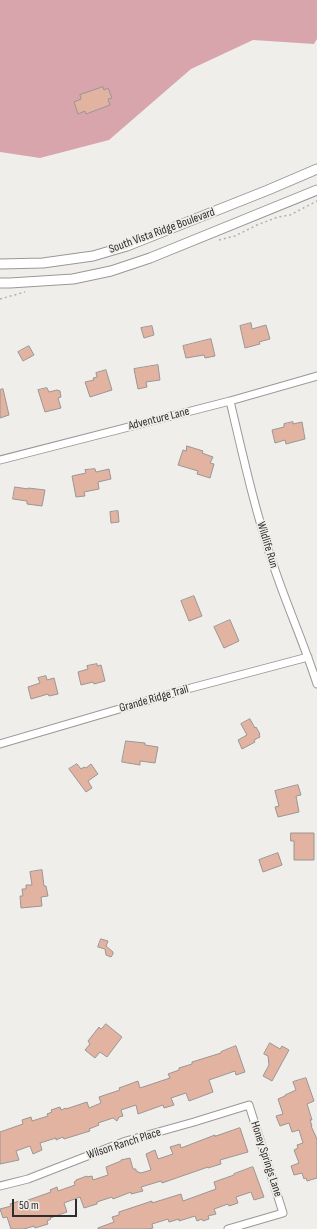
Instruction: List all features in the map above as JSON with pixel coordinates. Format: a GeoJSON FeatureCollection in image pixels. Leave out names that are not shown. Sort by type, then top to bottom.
{"type":"FeatureCollection","features":[{"type":"Feature","properties":{"kind":"street","name":"South Vista Ridge Boulevard"},"geometry":{"type":"LineString","coordinates":[[0,264],[43,264],[93,256],[127,246],[317,169]]}},
{"type":"Feature","properties":{"kind":"street","name":"South Vista Ridge Boulevard"},"geometry":{"type":"LineString","coordinates":[[0,283],[73,280],[111,271],[150,258],[317,190]]}},
{"type":"Feature","properties":{"kind":"street","name":"Adventure Lane"},"geometry":{"type":"LineString","coordinates":[[0,460],[230,401],[317,376]]}},
{"type":"Feature","properties":{"kind":"street","name":"Wildlife Run"},"geometry":{"type":"LineString","coordinates":[[230,401],[253,498],[273,564],[317,684]]}},
{"type":"Feature","properties":{"kind":"street","name":"Grande Ridge Trail"},"geometry":{"type":"LineString","coordinates":[[0,744],[191,688],[308,657]]}},
{"type":"Feature","properties":{"kind":"street","name":"Wilson Ranch Place"},"geometry":{"type":"LineString","coordinates":[[0,1186],[28,1179],[126,1141],[249,1105]]}},
{"type":"Feature","properties":{"kind":"street","name":"Honey Springs Lane"},"geometry":{"type":"LineString","coordinates":[[228,1229],[283,1213],[249,1105]]}},
{"type":"Feature","properties":{"kind":"path"},"geometry":{"type":"LineString","coordinates":[[313,203],[317,201]]}},
{"type":"Feature","properties":{"kind":"shaded area"},"geometry":{"type":"Polygon","coordinates":[[[0,0],[317,0],[317,39],[314,44],[253,40],[191,69],[109,140],[40,158],[0,152],[0,0]]]}},
{"type":"Feature","properties":{"kind":"building"},"geometry":{"type":"Polygon","coordinates":[[[103,87],[104,90],[108,88],[112,98],[108,99],[110,105],[86,114],[85,111],[78,114],[74,102],[81,99],[80,95],[103,87]]]}},
{"type":"Feature","properties":{"kind":"building"},"geometry":{"type":"Polygon","coordinates":[[[251,323],[252,329],[266,325],[270,339],[259,342],[260,344],[245,348],[240,326],[251,323]]]}},
{"type":"Feature","properties":{"kind":"building"},"geometry":{"type":"Polygon","coordinates":[[[152,326],[154,335],[144,338],[141,328],[152,326]]]}},
{"type":"Feature","properties":{"kind":"building"},"geometry":{"type":"Polygon","coordinates":[[[211,339],[215,356],[205,358],[204,355],[186,358],[183,346],[211,339]]]}},
{"type":"Feature","properties":{"kind":"building"},"geometry":{"type":"Polygon","coordinates":[[[29,346],[34,355],[23,361],[18,352],[29,346]]]}},
{"type":"Feature","properties":{"kind":"building"},"geometry":{"type":"Polygon","coordinates":[[[158,365],[160,380],[146,382],[147,387],[138,389],[134,369],[158,365]]]}},
{"type":"Feature","properties":{"kind":"building"},"geometry":{"type":"Polygon","coordinates":[[[106,370],[112,390],[90,397],[85,382],[94,380],[93,378],[97,377],[96,373],[106,370]]]}},
{"type":"Feature","properties":{"kind":"building"},"geometry":{"type":"Polygon","coordinates":[[[47,388],[49,392],[57,390],[60,391],[61,397],[58,398],[61,408],[45,412],[38,390],[47,388]]]}},
{"type":"Feature","properties":{"kind":"building"},"geometry":{"type":"Polygon","coordinates":[[[3,389],[9,415],[0,418],[0,390],[3,389]]]}},
{"type":"Feature","properties":{"kind":"building"},"geometry":{"type":"Polygon","coordinates":[[[293,422],[293,424],[302,422],[305,439],[286,444],[285,440],[275,443],[272,430],[284,427],[284,424],[293,422]]]}},
{"type":"Feature","properties":{"kind":"building"},"geometry":{"type":"Polygon","coordinates":[[[187,446],[203,451],[202,453],[213,457],[210,463],[214,464],[210,478],[197,474],[198,471],[178,465],[183,450],[186,451],[187,446]]]}},
{"type":"Feature","properties":{"kind":"building"},"geometry":{"type":"Polygon","coordinates":[[[95,469],[96,472],[109,469],[111,479],[98,482],[99,489],[84,492],[85,496],[76,497],[72,476],[86,473],[85,470],[95,469]]]}},
{"type":"Feature","properties":{"kind":"building"},"geometry":{"type":"Polygon","coordinates":[[[15,487],[45,490],[42,506],[27,504],[27,501],[13,499],[15,487]]]}},
{"type":"Feature","properties":{"kind":"building"},"geometry":{"type":"Polygon","coordinates":[[[118,511],[119,522],[111,523],[110,512],[118,511]]]}},
{"type":"Feature","properties":{"kind":"building"},"geometry":{"type":"Polygon","coordinates":[[[194,596],[202,616],[189,621],[181,601],[194,596]]]}},
{"type":"Feature","properties":{"kind":"building"},"geometry":{"type":"Polygon","coordinates":[[[230,620],[239,641],[224,648],[214,627],[230,620]]]}},
{"type":"Feature","properties":{"kind":"building"},"geometry":{"type":"Polygon","coordinates":[[[97,664],[97,666],[101,665],[105,681],[81,685],[78,672],[88,669],[87,666],[97,664]]]}},
{"type":"Feature","properties":{"kind":"building"},"geometry":{"type":"Polygon","coordinates":[[[46,676],[47,680],[54,678],[58,694],[49,696],[48,694],[31,699],[28,687],[40,683],[38,678],[46,676]]]}},
{"type":"Feature","properties":{"kind":"building"},"geometry":{"type":"Polygon","coordinates":[[[250,719],[260,734],[260,737],[254,740],[255,742],[242,749],[238,740],[247,735],[241,724],[250,719]]]}},
{"type":"Feature","properties":{"kind":"building"},"geometry":{"type":"Polygon","coordinates":[[[126,741],[145,743],[145,745],[158,747],[155,763],[140,761],[140,765],[122,762],[126,741]]]}},
{"type":"Feature","properties":{"kind":"building"},"geometry":{"type":"Polygon","coordinates":[[[77,764],[81,769],[84,767],[86,768],[91,764],[98,774],[88,781],[92,788],[86,792],[69,769],[77,764]]]}},
{"type":"Feature","properties":{"kind":"building"},"geometry":{"type":"Polygon","coordinates":[[[298,785],[301,795],[296,796],[299,812],[278,817],[275,807],[279,806],[275,791],[298,785]]]}},
{"type":"Feature","properties":{"kind":"building"},"geometry":{"type":"Polygon","coordinates":[[[291,833],[314,833],[314,860],[294,860],[294,841],[291,841],[291,833]]]}},
{"type":"Feature","properties":{"kind":"building"},"geometry":{"type":"Polygon","coordinates":[[[278,853],[282,865],[263,872],[259,860],[278,853]]]}},
{"type":"Feature","properties":{"kind":"building"},"geometry":{"type":"Polygon","coordinates":[[[42,870],[44,886],[46,886],[48,896],[41,897],[42,906],[21,908],[20,896],[23,896],[22,889],[26,889],[26,885],[32,885],[30,872],[42,870]]]}},
{"type":"Feature","properties":{"kind":"building"},"geometry":{"type":"Polygon","coordinates":[[[101,939],[108,941],[106,946],[113,952],[111,957],[106,955],[105,949],[98,947],[101,939]]]}},
{"type":"Feature","properties":{"kind":"building"},"geometry":{"type":"Polygon","coordinates":[[[106,1024],[122,1037],[107,1057],[100,1052],[95,1058],[85,1050],[90,1044],[88,1041],[99,1027],[101,1029],[106,1024]]]}},
{"type":"Feature","properties":{"kind":"building"},"geometry":{"type":"Polygon","coordinates":[[[270,1043],[280,1049],[282,1046],[289,1050],[272,1081],[263,1076],[269,1065],[268,1056],[264,1054],[270,1043]]]}},
{"type":"Feature","properties":{"kind":"building"},"geometry":{"type":"Polygon","coordinates":[[[236,1046],[245,1072],[236,1075],[235,1071],[209,1080],[213,1092],[189,1101],[186,1093],[171,1098],[174,1105],[164,1108],[163,1105],[138,1114],[136,1105],[121,1110],[123,1116],[119,1117],[117,1121],[113,1118],[98,1123],[99,1125],[89,1129],[90,1131],[64,1139],[63,1137],[56,1140],[56,1138],[40,1143],[42,1150],[33,1154],[30,1146],[16,1151],[19,1160],[0,1164],[0,1132],[23,1124],[22,1120],[31,1117],[32,1121],[48,1116],[47,1114],[52,1112],[51,1110],[60,1107],[61,1110],[66,1109],[87,1102],[89,1108],[101,1103],[99,1097],[120,1090],[119,1088],[138,1081],[140,1088],[170,1078],[168,1074],[179,1070],[179,1068],[236,1046]]]}},
{"type":"Feature","properties":{"kind":"building"},"geometry":{"type":"Polygon","coordinates":[[[306,1078],[314,1101],[307,1104],[312,1120],[310,1120],[311,1126],[317,1139],[317,1178],[307,1181],[306,1178],[304,1179],[302,1173],[294,1175],[291,1166],[299,1163],[294,1150],[298,1148],[297,1145],[303,1143],[299,1130],[292,1132],[289,1123],[280,1126],[276,1116],[283,1114],[278,1099],[296,1090],[293,1082],[306,1078]]]}},
{"type":"Feature","properties":{"kind":"building"},"geometry":{"type":"Polygon","coordinates":[[[240,1128],[248,1152],[220,1160],[221,1164],[162,1183],[161,1181],[141,1187],[143,1191],[131,1194],[131,1192],[113,1199],[112,1197],[84,1208],[80,1197],[64,1203],[67,1212],[50,1218],[51,1219],[47,1221],[48,1224],[35,1228],[34,1226],[24,1229],[11,1229],[7,1217],[3,1218],[0,1209],[11,1206],[10,1204],[19,1201],[20,1203],[51,1192],[50,1190],[57,1187],[58,1191],[75,1185],[74,1182],[76,1180],[87,1176],[92,1176],[93,1180],[108,1175],[106,1167],[121,1160],[130,1158],[133,1169],[136,1169],[136,1171],[141,1173],[151,1170],[146,1154],[155,1150],[158,1159],[173,1154],[170,1147],[180,1144],[181,1148],[215,1135],[240,1128]]]}},
{"type":"Feature","properties":{"kind":"building"},"geometry":{"type":"Polygon","coordinates":[[[253,1167],[264,1197],[254,1200],[251,1192],[236,1197],[238,1203],[229,1206],[228,1204],[214,1209],[216,1214],[208,1216],[209,1219],[197,1221],[195,1216],[179,1221],[179,1219],[169,1222],[168,1219],[152,1224],[153,1228],[149,1229],[98,1229],[114,1222],[112,1217],[119,1215],[119,1212],[152,1201],[152,1203],[181,1194],[183,1201],[216,1189],[214,1182],[253,1167]]]}}]}
